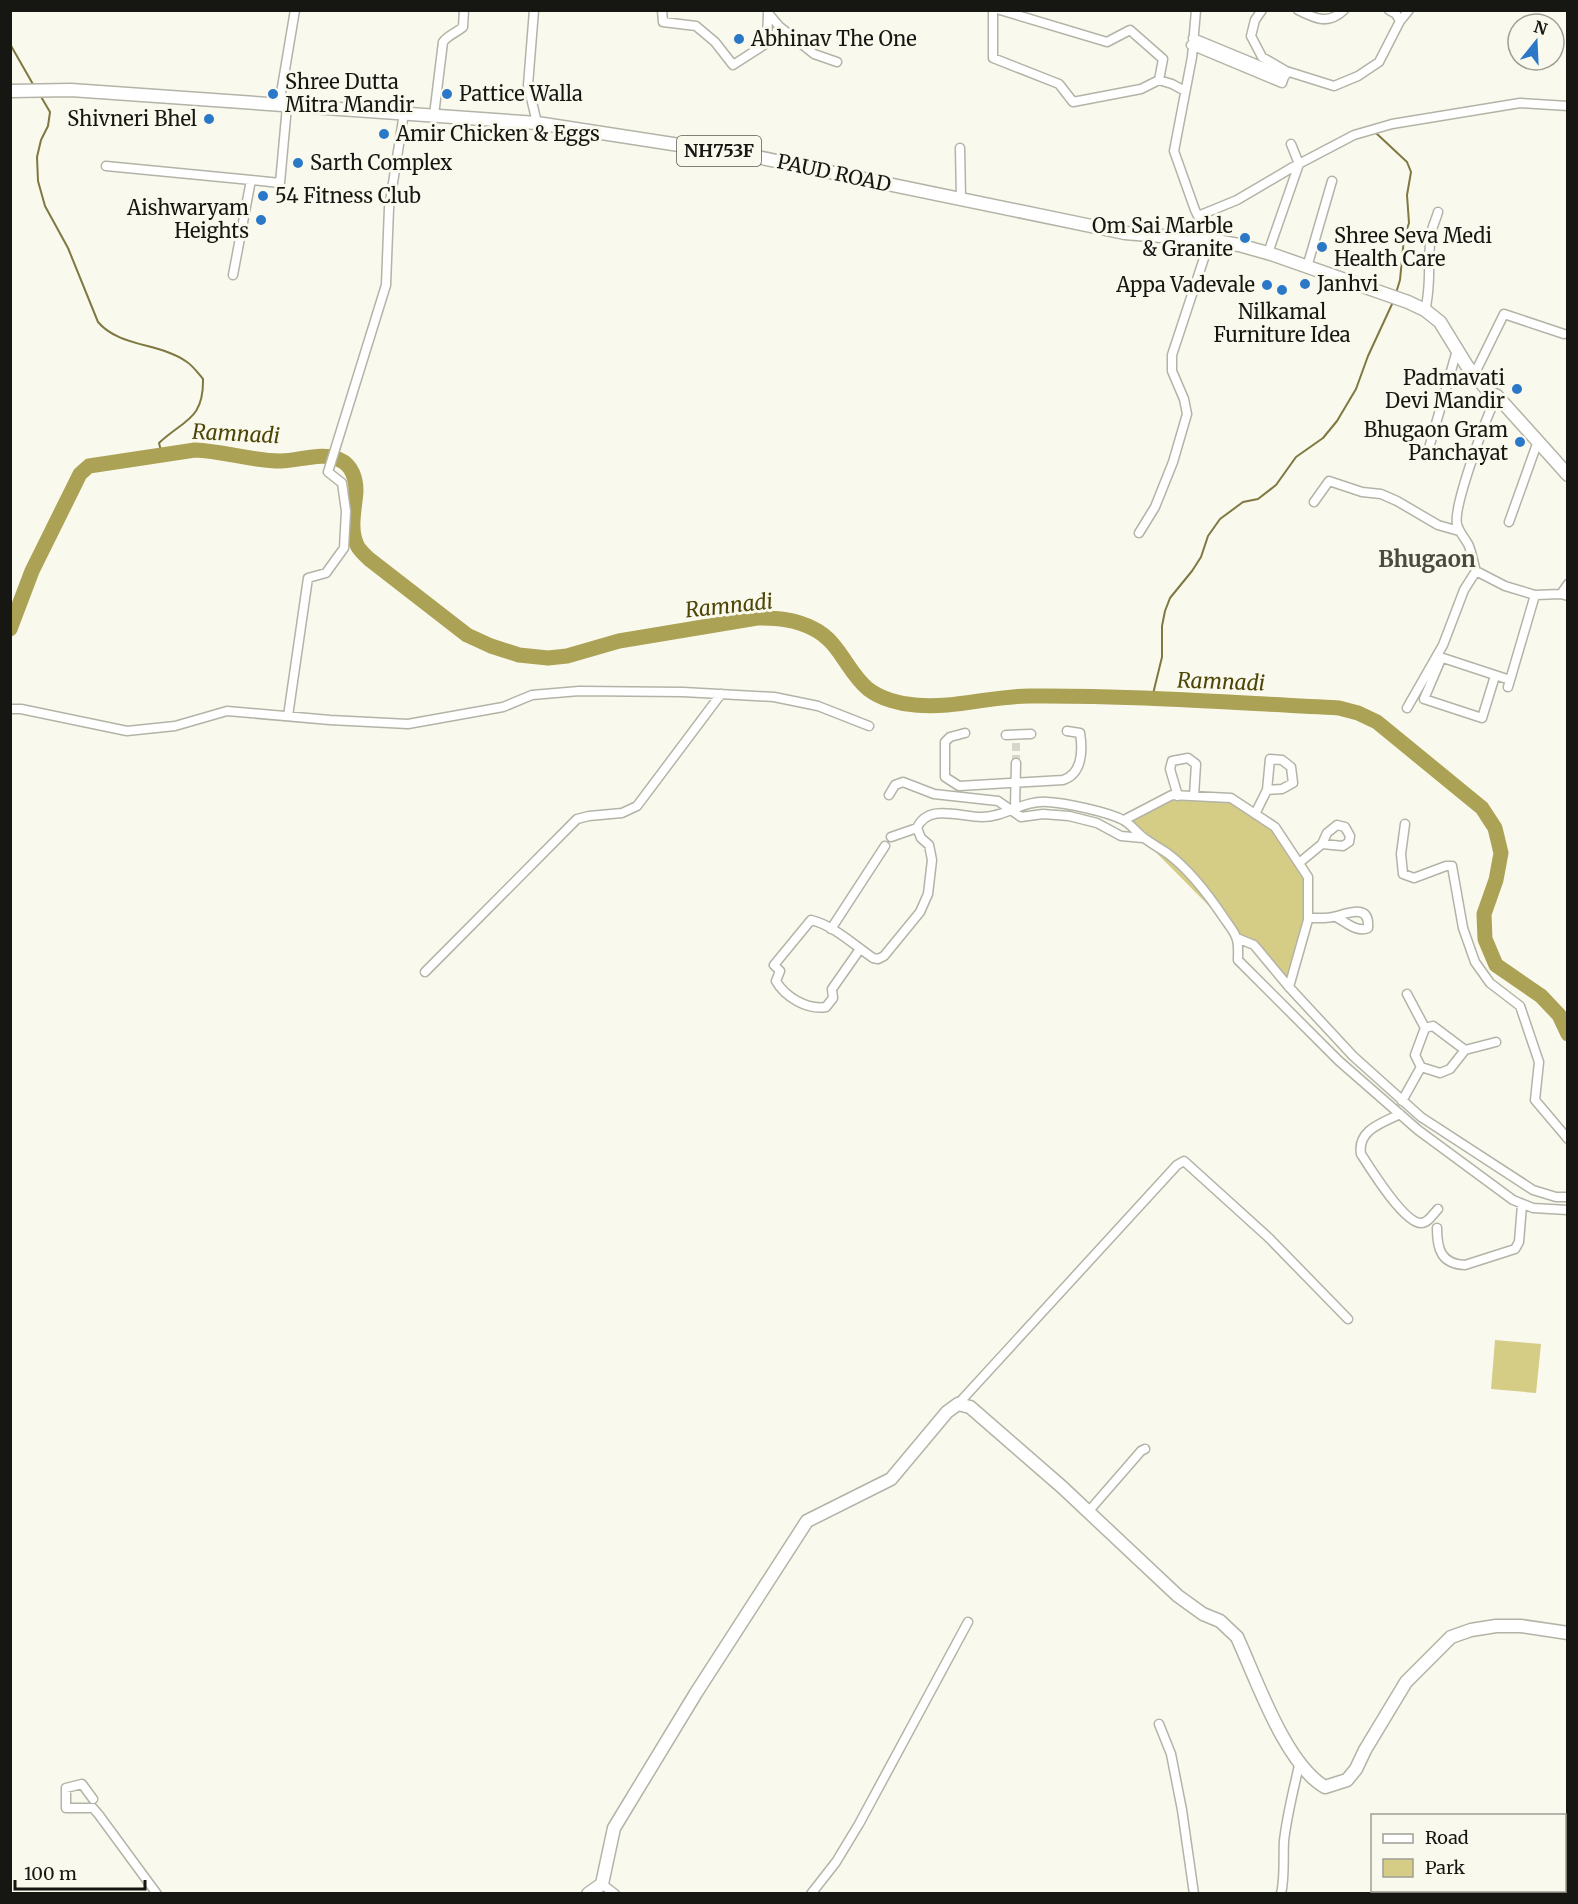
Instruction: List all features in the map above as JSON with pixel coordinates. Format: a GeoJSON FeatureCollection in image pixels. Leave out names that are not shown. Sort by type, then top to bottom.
{"type":"FeatureCollection","features":[{"type":"Feature","properties":{"kind":"main road","name":"PAUD ROAD"},"geometry":{"type":"LineString","coordinates":[[10,91],[60,90],[537,123],[757,157],[1125,233],[1210,240],[1268,253],[1425,310],[1440,322],[1474,375],[1489,392],[1497,396],[1568,475]]}},
{"type":"Feature","properties":{"kind":"main road"},"geometry":{"type":"LineString","coordinates":[[588,1893],[602,1884],[614,1828],[696,1693],[807,1521],[891,1479],[946,1412],[958,1404],[970,1407],[1178,1596],[1203,1614],[1220,1621],[1237,1637],[1266,1705],[1285,1740],[1317,1782],[1325,1787],[1347,1780],[1356,1769],[1365,1749],[1407,1682],[1451,1637],[1471,1630],[1496,1626],[1521,1626],[1568,1633]]}},
{"type":"Feature","properties":{"kind":"street"},"geometry":{"type":"LineString","coordinates":[[106,166],[280,183],[283,106],[295,10]]}},
{"type":"Feature","properties":{"kind":"street"},"geometry":{"type":"LineString","coordinates":[[434,115],[443,42],[463,27],[464,10]]}},
{"type":"Feature","properties":{"kind":"street"},"geometry":{"type":"LineString","coordinates":[[534,10],[528,85],[537,123]]}},
{"type":"Feature","properties":{"kind":"street"},"geometry":{"type":"LineString","coordinates":[[662,10],[663,22],[696,26],[715,42],[733,65],[767,44],[767,12]]}},
{"type":"Feature","properties":{"kind":"street"},"geometry":{"type":"LineString","coordinates":[[993,10],[993,58],[1059,84],[1073,102],[1142,88],[1159,80],[1185,91]]}},
{"type":"Feature","properties":{"kind":"street"},"geometry":{"type":"LineString","coordinates":[[1000,10],[1107,42],[1130,30],[1163,59],[1159,80]]}},
{"type":"Feature","properties":{"kind":"street"},"geometry":{"type":"LineString","coordinates":[[1262,10],[1255,20],[1251,36],[1262,57],[1284,77]]}},
{"type":"Feature","properties":{"kind":"street"},"geometry":{"type":"LineString","coordinates":[[1298,10],[1318,20],[1331,20],[1344,10]]}},
{"type":"Feature","properties":{"kind":"street"},"geometry":{"type":"LineString","coordinates":[[1389,10],[1396,14],[1400,21]]}},
{"type":"Feature","properties":{"kind":"street"},"geometry":{"type":"LineString","coordinates":[[1192,42],[1284,77],[1334,86],[1358,76],[1379,62],[1400,21],[1409,10]]}},
{"type":"Feature","properties":{"kind":"street"},"geometry":{"type":"LineString","coordinates":[[767,12],[779,26],[814,54],[837,62]]}},
{"type":"Feature","properties":{"kind":"street"},"geometry":{"type":"LineString","coordinates":[[1138,532],[1155,507],[1173,462],[1187,414],[1184,399],[1172,371],[1172,355],[1210,240],[1198,216],[1174,151],[1192,57],[1194,13]]}},
{"type":"Feature","properties":{"kind":"street"},"geometry":{"type":"LineString","coordinates":[[1198,216],[1237,200],[1354,135],[1392,124],[1520,103],[1568,106]]}},
{"type":"Feature","properties":{"kind":"street"},"geometry":{"type":"LineString","coordinates":[[288,716],[308,578],[326,573],[344,548],[346,511],[342,483],[328,472],[386,285],[389,208],[404,113]]}},
{"type":"Feature","properties":{"kind":"street"},"geometry":{"type":"LineString","coordinates":[[1268,253],[1299,165],[1291,144]]}},
{"type":"Feature","properties":{"kind":"street"},"geometry":{"type":"LineString","coordinates":[[960,148],[961,199]]}},
{"type":"Feature","properties":{"kind":"street"},"geometry":{"type":"LineString","coordinates":[[233,275],[251,180]]}},
{"type":"Feature","properties":{"kind":"street"},"geometry":{"type":"LineString","coordinates":[[1307,267],[1332,181]]}},
{"type":"Feature","properties":{"kind":"street"},"geometry":{"type":"LineString","coordinates":[[1425,310],[1430,293],[1431,236],[1438,212]]}},
{"type":"Feature","properties":{"kind":"street"},"geometry":{"type":"LineString","coordinates":[[1474,375],[1504,314],[1564,334]]}},
{"type":"Feature","properties":{"kind":"street"},"geometry":{"type":"LineString","coordinates":[[1430,448],[1456,350]]}},
{"type":"Feature","properties":{"kind":"street"},"geometry":{"type":"LineString","coordinates":[[1497,396],[1486,418],[1456,512],[1459,531],[1468,542],[1476,571],[1505,586],[1535,595],[1564,595],[1568,584]]}},
{"type":"Feature","properties":{"kind":"street"},"geometry":{"type":"LineString","coordinates":[[1509,522],[1538,441]]}},
{"type":"Feature","properties":{"kind":"street"},"geometry":{"type":"LineString","coordinates":[[1314,502],[1329,481],[1362,492],[1381,494],[1438,525],[1459,531]]}},
{"type":"Feature","properties":{"kind":"street"},"geometry":{"type":"LineString","coordinates":[[1407,708],[1443,645],[1464,590],[1476,571]]}},
{"type":"Feature","properties":{"kind":"street"},"geometry":{"type":"LineString","coordinates":[[1495,676],[1482,718],[1424,699],[1443,658],[1495,676],[1509,683],[1535,595]]}},
{"type":"Feature","properties":{"kind":"street"},"geometry":{"type":"LineString","coordinates":[[10,709],[21,709],[127,731],[175,726],[227,711],[408,724],[503,707],[532,695],[579,691],[774,697],[818,706],[869,726]]}},
{"type":"Feature","properties":{"kind":"street"},"geometry":{"type":"LineString","coordinates":[[425,972],[577,819],[622,813],[637,806],[721,694]]}},
{"type":"Feature","properties":{"kind":"street"},"geometry":{"type":"LineString","coordinates":[[965,733],[950,737],[945,742],[945,777],[959,786],[1070,778],[1076,772],[1081,760],[1082,742],[1080,733],[1067,731]]}},
{"type":"Feature","properties":{"kind":"street"},"geometry":{"type":"LineString","coordinates":[[1006,735],[1031,734]]}},
{"type":"Feature","properties":{"kind":"street"},"geometry":{"type":"LineString","coordinates":[[1178,796],[1170,769],[1172,761],[1188,758],[1196,764],[1194,796]]}},
{"type":"Feature","properties":{"kind":"street"},"geometry":{"type":"LineString","coordinates":[[1012,809],[1016,763]]}},
{"type":"Feature","properties":{"kind":"street"},"geometry":{"type":"LineString","coordinates":[[889,795],[895,785],[903,782],[934,794],[998,801],[1021,817],[1043,814],[1069,816],[1097,823],[1121,836],[1144,838]]}},
{"type":"Feature","properties":{"kind":"street"},"geometry":{"type":"LineString","coordinates":[[1255,814],[1267,790]]}},
{"type":"Feature","properties":{"kind":"street"},"geometry":{"type":"LineString","coordinates":[[1124,820],[1172,795],[1194,796],[1231,798],[1275,827],[1308,877],[1308,918],[1289,987]]}},
{"type":"Feature","properties":{"kind":"street"},"geometry":{"type":"LineString","coordinates":[[860,949],[832,990],[833,998],[826,1006],[817,1008],[803,1004],[781,990],[776,981],[780,971],[774,965],[811,920],[818,921],[831,929],[860,949],[873,958],[878,959],[884,956],[920,912],[928,894],[932,860],[928,845],[921,838],[917,828],[920,820],[928,814],[985,817],[1002,815],[1032,802],[1048,802],[1083,808],[1124,820],[1144,838],[1168,854],[1195,879],[1213,901],[1237,938],[1238,960],[1339,1061],[1400,1114],[1504,1195],[1533,1208],[1568,1210]]}},
{"type":"Feature","properties":{"kind":"street"},"geometry":{"type":"LineString","coordinates":[[1405,824],[1401,854],[1403,874],[1414,878],[1446,866],[1452,866],[1463,928],[1475,962],[1490,983],[1520,1006],[1539,1062],[1535,1100],[1568,1139]]}},
{"type":"Feature","properties":{"kind":"street"},"geometry":{"type":"LineString","coordinates":[[891,837],[917,828]]}},
{"type":"Feature","properties":{"kind":"street"},"geometry":{"type":"LineString","coordinates":[[1299,863],[1322,844]]}},
{"type":"Feature","properties":{"kind":"street"},"geometry":{"type":"LineString","coordinates":[[831,929],[885,846]]}},
{"type":"Feature","properties":{"kind":"street"},"geometry":{"type":"LineString","coordinates":[[1308,918],[1336,916]]}},
{"type":"Feature","properties":{"kind":"street"},"geometry":{"type":"LineString","coordinates":[[1237,938],[1254,945],[1289,987],[1353,1056],[1421,1117],[1533,1190],[1557,1197],[1568,1197]]}},
{"type":"Feature","properties":{"kind":"street"},"geometry":{"type":"LineString","coordinates":[[1407,994],[1425,1028],[1415,1055],[1422,1067],[1440,1073],[1450,1069],[1465,1050],[1496,1042]]}},
{"type":"Feature","properties":{"kind":"street"},"geometry":{"type":"LineString","coordinates":[[1425,1028],[1433,1026],[1465,1050]]}},
{"type":"Feature","properties":{"kind":"street"},"geometry":{"type":"LineString","coordinates":[[1402,1101],[1422,1067]]}},
{"type":"Feature","properties":{"kind":"street"},"geometry":{"type":"LineString","coordinates":[[1400,1114],[1366,1133],[1359,1145],[1360,1154],[1411,1220],[1419,1224],[1426,1222],[1438,1209]]}},
{"type":"Feature","properties":{"kind":"street"},"geometry":{"type":"LineString","coordinates":[[958,1404],[1177,1165],[1185,1161],[1269,1238],[1348,1319]]}},
{"type":"Feature","properties":{"kind":"street"},"geometry":{"type":"LineString","coordinates":[[1556,1210],[1557,1197]]}},
{"type":"Feature","properties":{"kind":"street"},"geometry":{"type":"LineString","coordinates":[[1437,1228],[1439,1252],[1456,1264],[1465,1264],[1515,1249],[1520,1242],[1522,1205]]}},
{"type":"Feature","properties":{"kind":"street"},"geometry":{"type":"LineString","coordinates":[[1088,1512],[1145,1449]]}},
{"type":"Feature","properties":{"kind":"street"},"geometry":{"type":"LineString","coordinates":[[812,1893],[836,1862],[859,1824],[968,1622]]}},
{"type":"Feature","properties":{"kind":"street"},"geometry":{"type":"LineString","coordinates":[[1159,1724],[1171,1754],[1194,1893]]}},
{"type":"Feature","properties":{"kind":"street"},"geometry":{"type":"LineString","coordinates":[[1281,1893],[1288,1815],[1300,1761]]}},
{"type":"Feature","properties":{"kind":"street"},"geometry":{"type":"LineString","coordinates":[[93,1799],[82,1784],[66,1788],[66,1808],[93,1809],[157,1893]]}},
{"type":"Feature","properties":{"kind":"street"},"geometry":{"type":"LineString","coordinates":[[602,1884],[615,1893]]}},
{"type":"Feature","properties":{"kind":"green space"},"geometry":{"type":"Polygon","coordinates":[[[1172,795],[1231,798],[1275,827],[1308,877],[1308,920],[1289,987],[1124,820],[1172,795]]]}},
{"type":"Feature","properties":{"kind":"green space"},"geometry":{"type":"Polygon","coordinates":[[[1495,1340],[1541,1344],[1536,1393],[1491,1389],[1495,1340]]]}},
{"type":"Feature","properties":{"kind":"waterway"},"geometry":{"type":"LineString","coordinates":[[10,44],[34,86]]}},
{"type":"Feature","properties":{"kind":"waterway"},"geometry":{"type":"LineString","coordinates":[[40,95],[50,112],[48,126],[41,140],[37,157],[38,181],[45,206],[68,248],[98,322],[117,336],[177,356],[189,364],[203,379],[200,403],[196,411],[159,443],[162,455]]}},
{"type":"Feature","properties":{"kind":"waterway"},"geometry":{"type":"LineString","coordinates":[[1376,133],[1407,162],[1411,172],[1407,195],[1409,223],[1404,238],[1400,280],[1396,293]]}},
{"type":"Feature","properties":{"kind":"waterway"},"geometry":{"type":"LineString","coordinates":[[1152,698],[1162,657],[1162,626],[1170,598],[1201,557],[1208,536],[1220,519],[1243,502],[1258,499],[1276,485],[1296,457],[1323,438],[1337,421],[1356,389],[1368,356],[1393,302]]}},
{"type":"Feature","properties":{"kind":"waterway","name":"Ramnadi"},"geometry":{"type":"LineString","coordinates":[[10,629],[32,571],[80,474],[89,466],[195,450],[270,461],[326,456],[344,462],[352,473],[356,491],[353,532],[362,552],[467,635],[519,655],[548,658],[567,656],[619,641],[757,618],[772,618],[800,623],[814,629],[830,641],[854,674],[873,693],[915,705],[944,705],[1015,697],[1068,696],[1339,708],[1358,713],[1377,722],[1482,808],[1495,828],[1501,853],[1496,880],[1484,914],[1485,939],[1496,965],[1541,996],[1559,1015],[1568,1034]]}},
{"type":"Feature","properties":{"kind":"tunnel"},"geometry":{"type":"LineString","coordinates":[[1016,735],[1016,763]]}},
{"type":"Feature","properties":{"kind":"place","name":"Abhinav The One"},"geometry":{"type":"Point","coordinates":[739,39]}},
{"type":"Feature","properties":{"kind":"place","name":"Shree Dutta Mitra Mandir"},"geometry":{"type":"Point","coordinates":[273,94]}},
{"type":"Feature","properties":{"kind":"place","name":"Pattice Walla"},"geometry":{"type":"Point","coordinates":[447,94]}},
{"type":"Feature","properties":{"kind":"place","name":"Shivneri Bhel"},"geometry":{"type":"Point","coordinates":[209,119]}},
{"type":"Feature","properties":{"kind":"place","name":"Amir Chicken & Eggs"},"geometry":{"type":"Point","coordinates":[384,134]}},
{"type":"Feature","properties":{"kind":"place","name":"Sarth Complex"},"geometry":{"type":"Point","coordinates":[298,163]}},
{"type":"Feature","properties":{"kind":"place","name":"54 Fitness Club"},"geometry":{"type":"Point","coordinates":[263,196]}},
{"type":"Feature","properties":{"kind":"place","name":"Aishwaryam Heights"},"geometry":{"type":"Point","coordinates":[261,220]}},
{"type":"Feature","properties":{"kind":"place","name":"Om Sai Marble & Granite"},"geometry":{"type":"Point","coordinates":[1245,238]}},
{"type":"Feature","properties":{"kind":"place","name":"Shree Seva Medi Health Care"},"geometry":{"type":"Point","coordinates":[1322,247]}},
{"type":"Feature","properties":{"kind":"place","name":"Janhvi"},"geometry":{"type":"Point","coordinates":[1305,284]}},
{"type":"Feature","properties":{"kind":"place","name":"Appa Vadevale"},"geometry":{"type":"Point","coordinates":[1267,285]}},
{"type":"Feature","properties":{"kind":"place","name":"Nilkamal Furniture Idea"},"geometry":{"type":"Point","coordinates":[1282,290]}},
{"type":"Feature","properties":{"kind":"place","name":"Padmavati Devi Mandir"},"geometry":{"type":"Point","coordinates":[1517,389]}},
{"type":"Feature","properties":{"kind":"place","name":"Bhugaon Gram Panchayat"},"geometry":{"type":"Point","coordinates":[1520,442]}},
{"type":"Feature","properties":{"kind":"district","name":"Bhugaon"},"geometry":{"type":"Point","coordinates":[1427,559]}}]}
